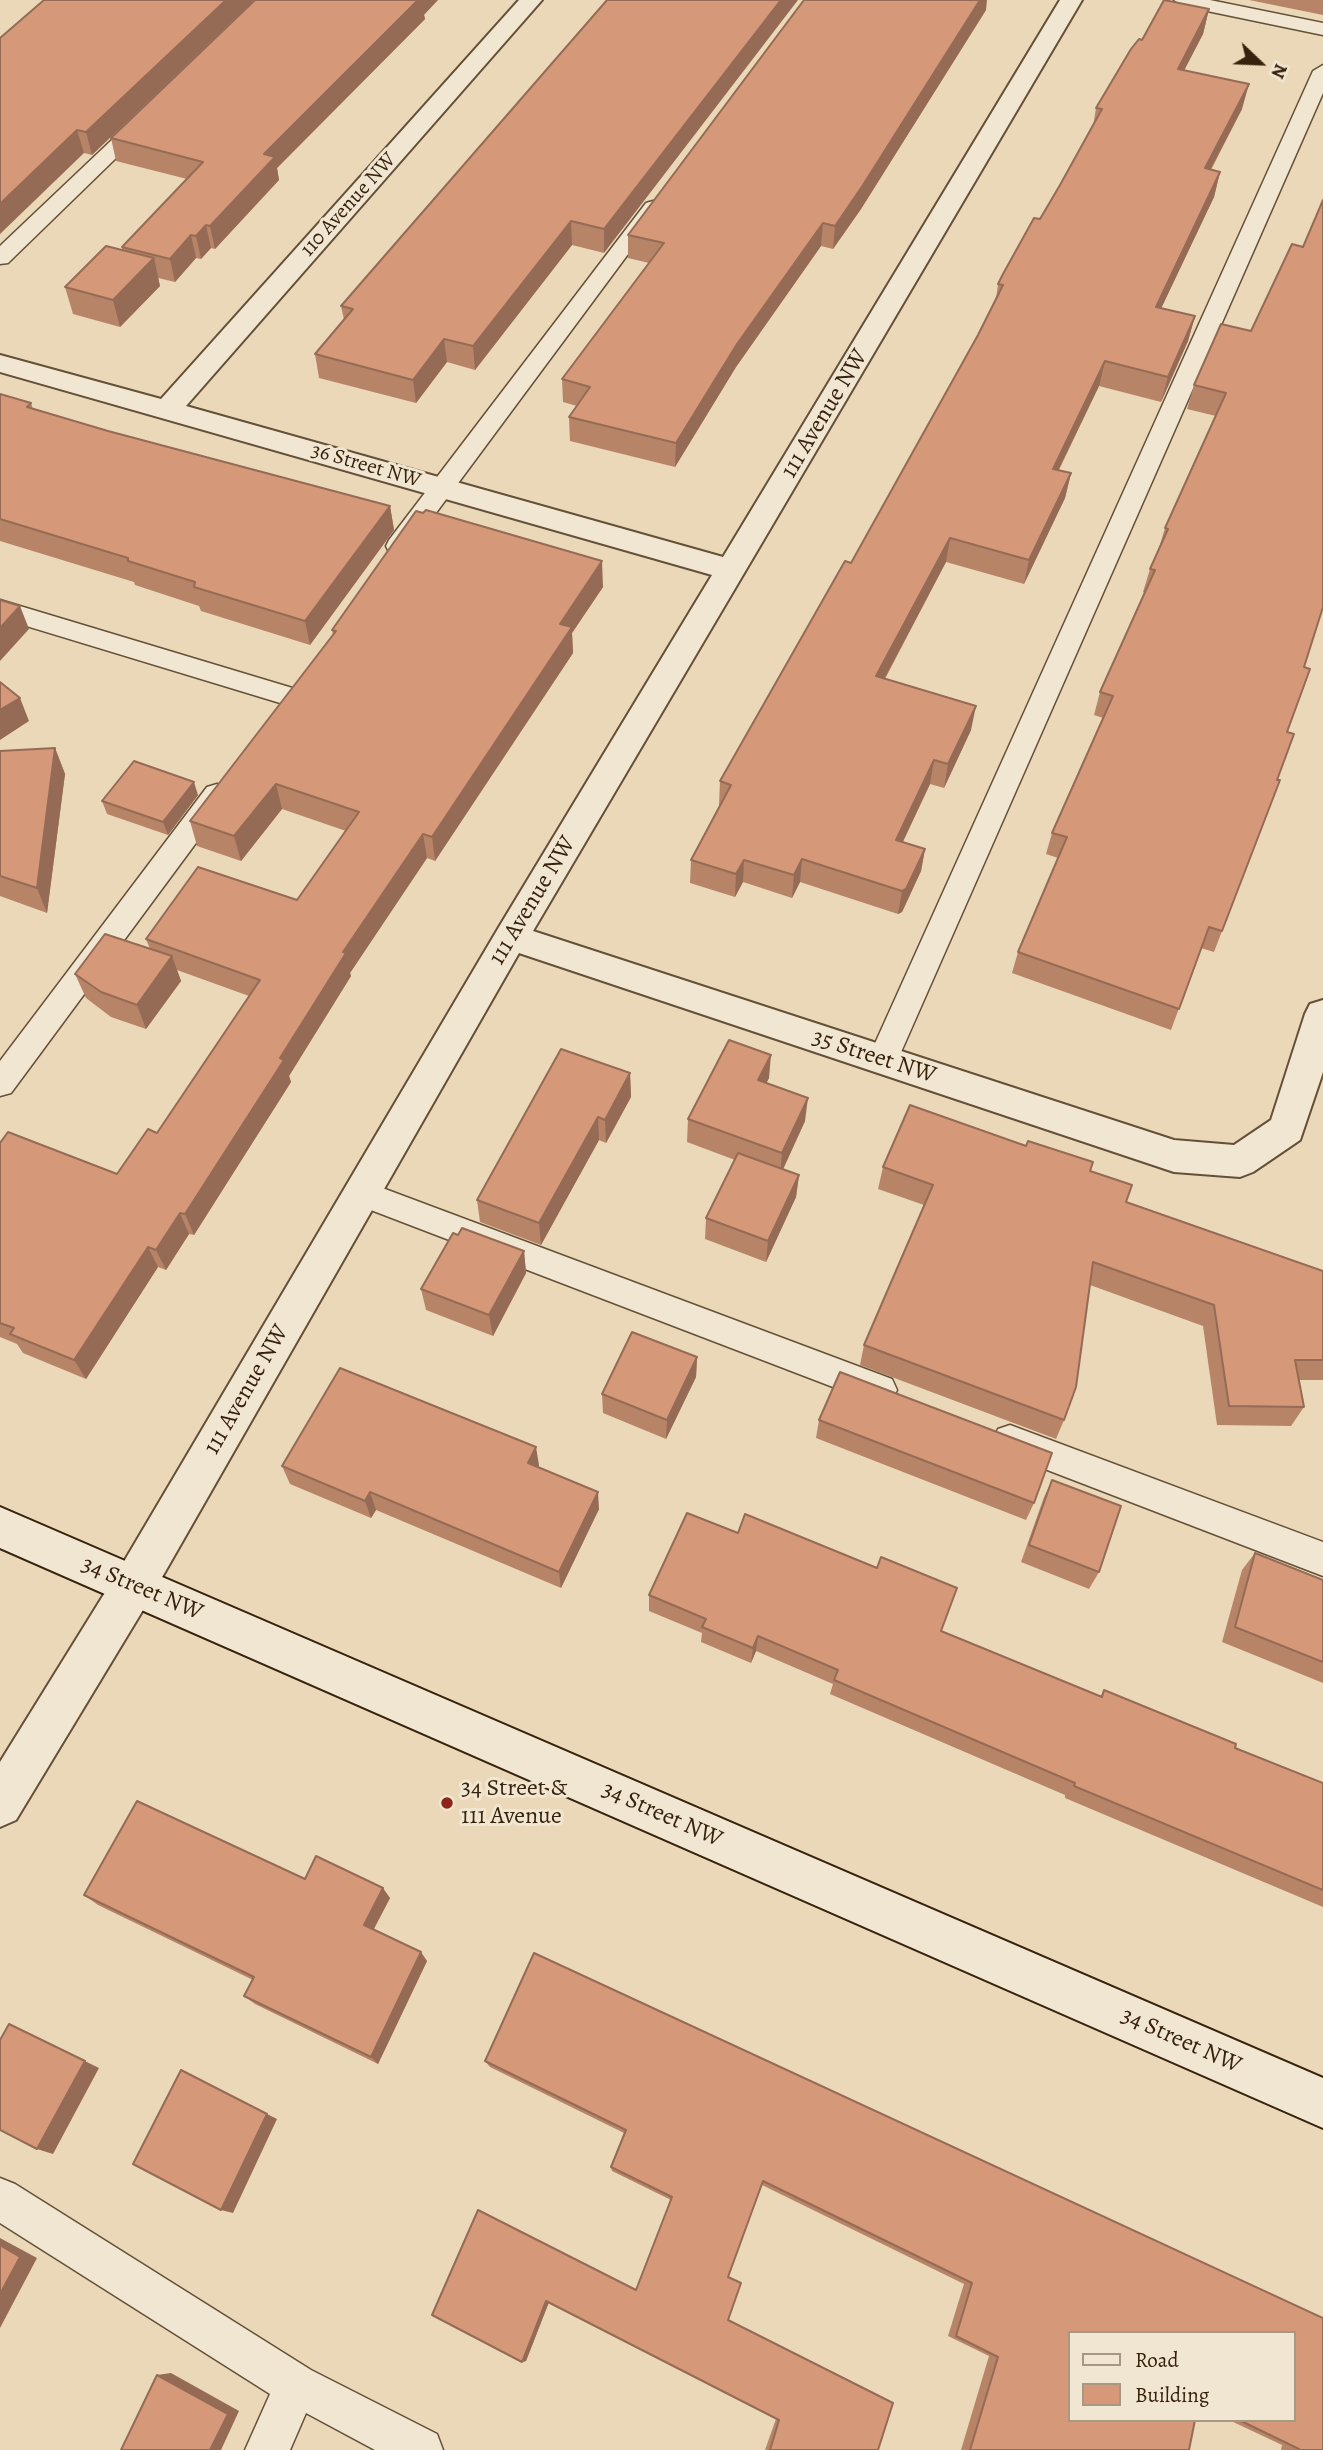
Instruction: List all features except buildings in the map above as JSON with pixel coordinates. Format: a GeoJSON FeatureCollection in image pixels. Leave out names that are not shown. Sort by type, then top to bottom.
{"type":"FeatureCollection","features":[{"type":"Feature","properties":{"kind":"street","name":"110 Avenue NW"},"geometry":{"type":"LineString","coordinates":[[167,410],[531,0]]}},
{"type":"Feature","properties":{"kind":"street","name":"111 Avenue NW"},"geometry":{"type":"LineString","coordinates":[[0,1804],[134,1585],[511,937],[1071,0]]}},
{"type":"Feature","properties":{"kind":"street","name":"36 Street NW"},"geometry":{"type":"LineString","coordinates":[[0,363],[732,570]]}},
{"type":"Feature","properties":{"kind":"street","name":"35 Street NW"},"geometry":{"type":"LineString","coordinates":[[511,937],[1174,1156],[1240,1161],[1287,1129],[1323,1014]]}},
{"type":"Feature","properties":{"kind":"street","name":"34 Street NW"},"geometry":{"type":"LineString","coordinates":[[0,1527],[1323,2103]]}},
{"type":"Feature","properties":{"kind":"lane"},"geometry":{"type":"LineString","coordinates":[[1183,0],[1323,29]]}},
{"type":"Feature","properties":{"kind":"lane"},"geometry":{"type":"LineString","coordinates":[[883,1059],[1323,71]]}},
{"type":"Feature","properties":{"kind":"lane"},"geometry":{"type":"LineString","coordinates":[[0,258],[160,105]]}},
{"type":"Feature","properties":{"kind":"lane"},"geometry":{"type":"LineString","coordinates":[[384,564],[667,188]]}},
{"type":"Feature","properties":{"kind":"lane"},"geometry":{"type":"LineString","coordinates":[[0,609],[290,697]]}},
{"type":"Feature","properties":{"kind":"lane"},"geometry":{"type":"LineString","coordinates":[[273,719],[306,675]]}},
{"type":"Feature","properties":{"kind":"lane"},"geometry":{"type":"LineString","coordinates":[[0,1084],[232,774]]}},
{"type":"Feature","properties":{"kind":"lane"},"geometry":{"type":"LineString","coordinates":[[361,1193],[907,1401]]}},
{"type":"Feature","properties":{"kind":"lane"},"geometry":{"type":"LineString","coordinates":[[985,1430],[1323,1559]]}},
{"type":"Feature","properties":{"kind":"lane"},"geometry":{"type":"LineString","coordinates":[[0,2199],[296,2385],[421,2450]]}},
{"type":"Feature","properties":{"kind":"lane"},"geometry":{"type":"LineString","coordinates":[[267,2450],[296,2385]]}},
{"type":"Feature","properties":{"kind":"place","name":"34 Street & 111 Avenue"},"geometry":{"type":"Point","coordinates":[447,1803]}}]}
